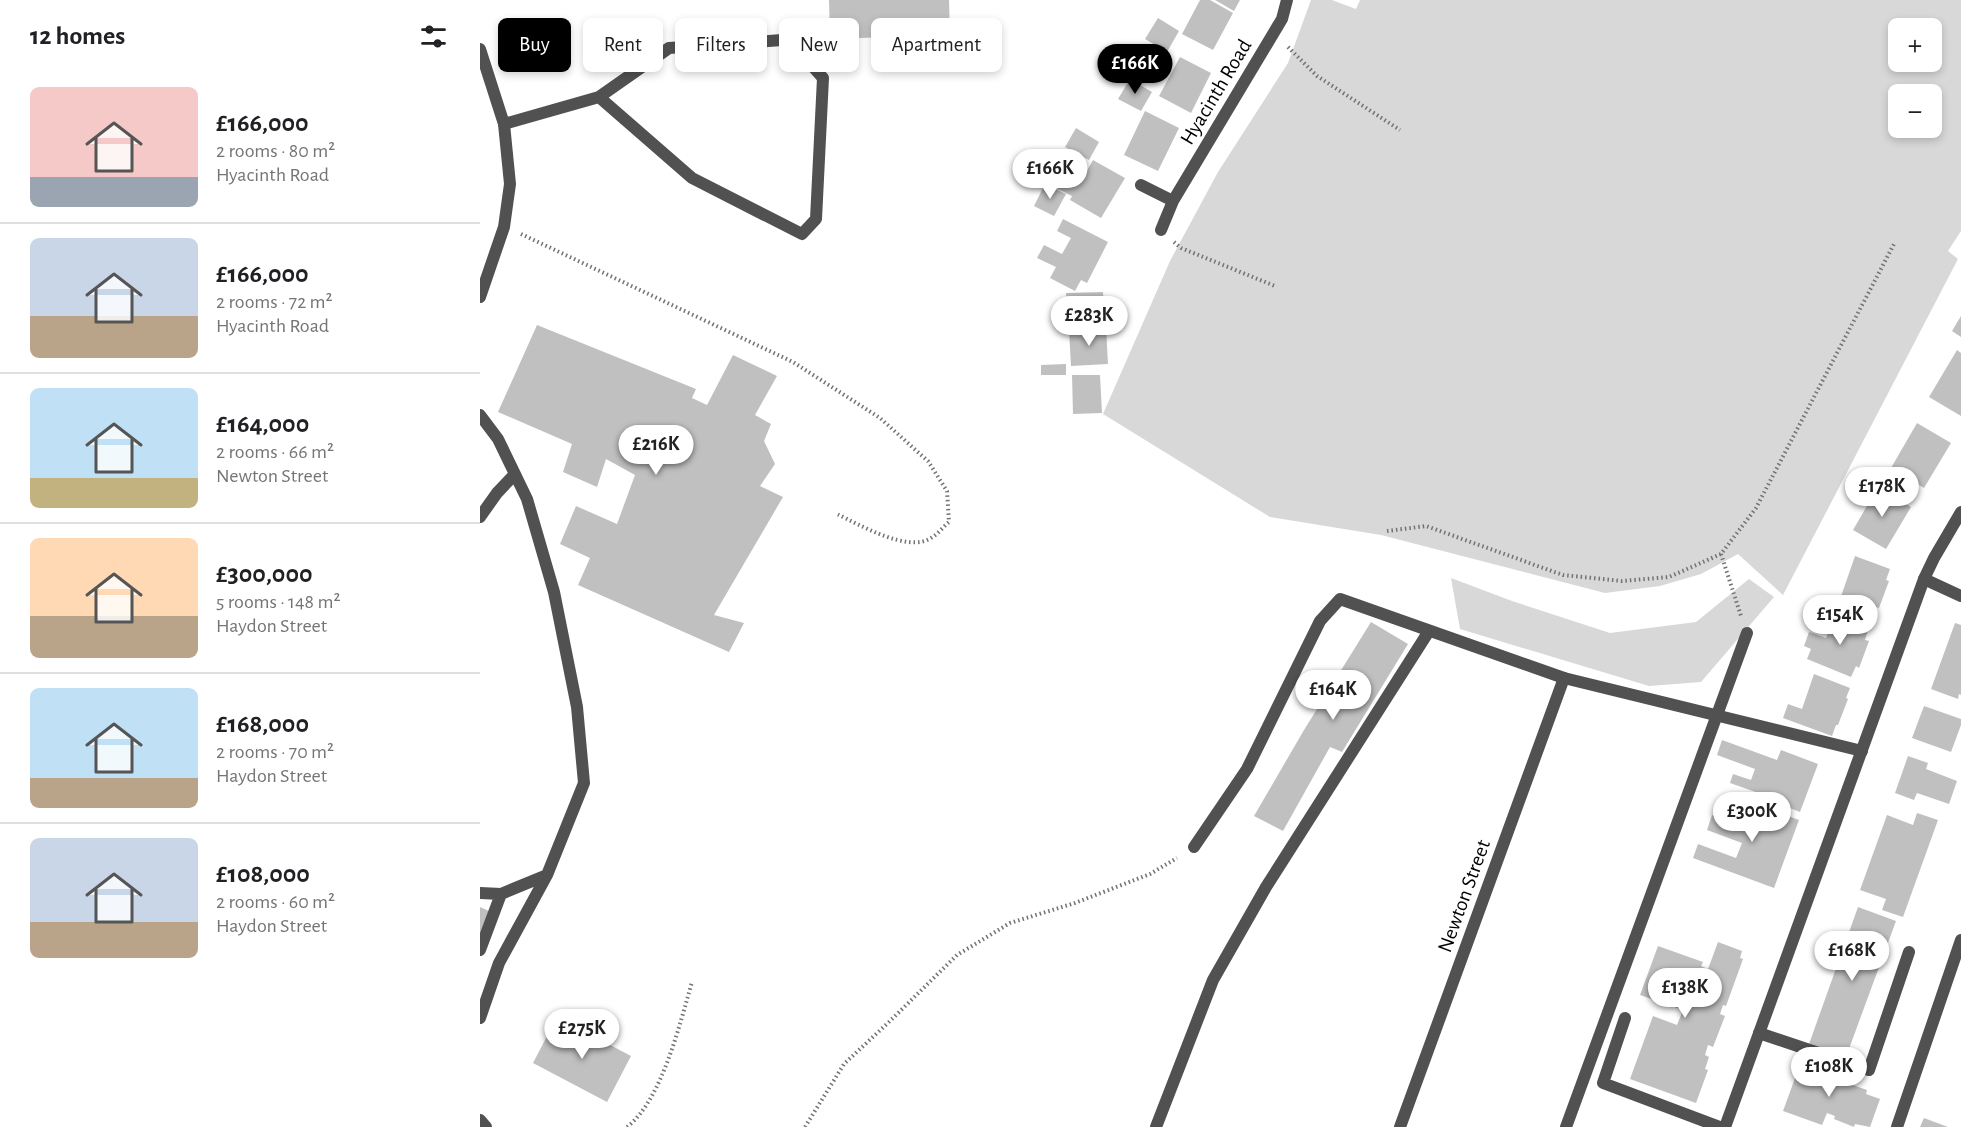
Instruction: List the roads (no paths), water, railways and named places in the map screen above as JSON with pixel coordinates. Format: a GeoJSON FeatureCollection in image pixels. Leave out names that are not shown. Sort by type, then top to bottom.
{"type":"FeatureCollection","features":[{"type":"Feature","properties":{"kind":"street","name":"Hyacinth Road"},"geometry":{"type":"LineString","coordinates":[[1161,230],[1173,201],[1282,19],[1287,0]]}},
{"type":"Feature","properties":{"kind":"street"},"geometry":{"type":"LineString","coordinates":[[504,124],[599,97],[669,48],[782,39],[806,59],[823,78],[816,219],[802,234],[692,178],[599,97]]}},
{"type":"Feature","properties":{"kind":"street"},"geometry":{"type":"LineString","coordinates":[[480,49],[504,124],[510,184],[504,226],[480,297]]}},
{"type":"Feature","properties":{"kind":"street"},"geometry":{"type":"LineString","coordinates":[[1141,185],[1173,201]]}},
{"type":"Feature","properties":{"kind":"street"},"geometry":{"type":"LineString","coordinates":[[480,415],[498,439],[526,499],[554,592],[577,706],[584,783],[547,875],[499,963],[480,1018]]}},
{"type":"Feature","properties":{"kind":"street"},"geometry":{"type":"LineString","coordinates":[[480,517],[514,474]]}},
{"type":"Feature","properties":{"kind":"street"},"geometry":{"type":"LineString","coordinates":[[1725,1127],[1924,579],[1961,512]]}},
{"type":"Feature","properties":{"kind":"street"},"geometry":{"type":"LineString","coordinates":[[1924,579],[1961,596]]}},
{"type":"Feature","properties":{"kind":"street"},"geometry":{"type":"LineString","coordinates":[[1194,847],[1247,770],[1320,621],[1340,599],[1563,678],[1862,751]]}},
{"type":"Feature","properties":{"kind":"street"},"geometry":{"type":"LineString","coordinates":[[1156,1127],[1213,980],[1266,887],[1429,631]]}},
{"type":"Feature","properties":{"kind":"street"},"geometry":{"type":"LineString","coordinates":[[1566,1127],[1747,633]]}},
{"type":"Feature","properties":{"kind":"street","name":"Newton Street"},"geometry":{"type":"LineString","coordinates":[[1400,1127],[1563,678]]}},
{"type":"Feature","properties":{"kind":"street"},"geometry":{"type":"LineString","coordinates":[[480,893],[501,894],[547,875]]}},
{"type":"Feature","properties":{"kind":"street"},"geometry":{"type":"LineString","coordinates":[[480,950],[501,894]]}},
{"type":"Feature","properties":{"kind":"street"},"geometry":{"type":"LineString","coordinates":[[1897,1127],[1961,940]]}},
{"type":"Feature","properties":{"kind":"street"},"geometry":{"type":"LineString","coordinates":[[1760,1033],[1869,1070],[1909,952]]}},
{"type":"Feature","properties":{"kind":"street"},"geometry":{"type":"LineString","coordinates":[[1625,1018],[1603,1083],[1720,1127]]}},
{"type":"Feature","properties":{"kind":"street"},"geometry":{"type":"LineString","coordinates":[[480,1120],[486,1127]]}}]}
